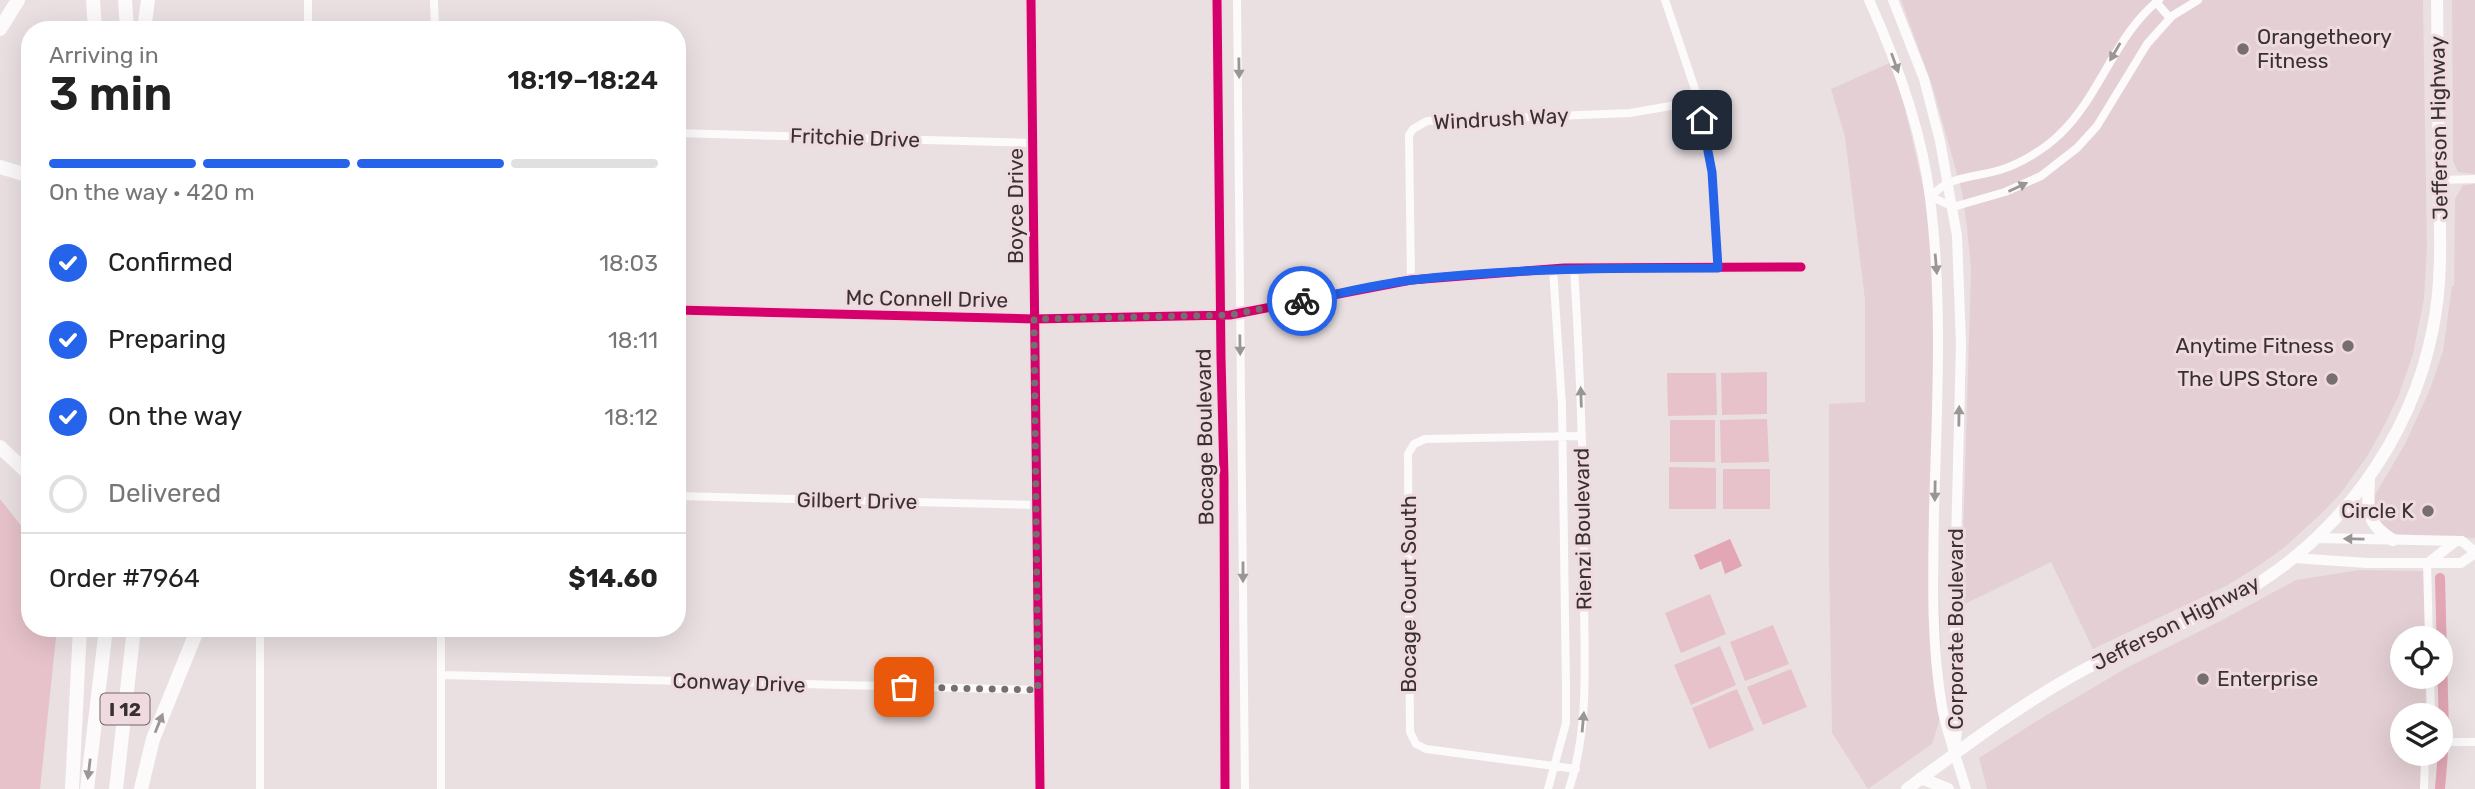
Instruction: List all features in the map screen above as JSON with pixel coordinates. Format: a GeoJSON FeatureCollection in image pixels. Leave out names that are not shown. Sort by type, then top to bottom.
{"type":"FeatureCollection","features":[{"type":"Feature","properties":{"kind":"highway"},"geometry":{"type":"LineString","coordinates":[[0,29],[18,0]]}},
{"type":"Feature","properties":{"kind":"highway"},"geometry":{"type":"LineString","coordinates":[[93,0],[94,21]]}},
{"type":"Feature","properties":{"kind":"highway"},"geometry":{"type":"LineString","coordinates":[[125,0],[126,21]]}},
{"type":"Feature","properties":{"kind":"highway"},"geometry":{"type":"LineString","coordinates":[[146,21],[149,0]]}},
{"type":"Feature","properties":{"kind":"highway"},"geometry":{"type":"LineString","coordinates":[[0,167],[21,173]]}},
{"type":"Feature","properties":{"kind":"highway"},"geometry":{"type":"LineString","coordinates":[[0,447],[21,467]]}},
{"type":"Feature","properties":{"kind":"highway"},"geometry":{"type":"LineString","coordinates":[[72,789],[80,637]]}},
{"type":"Feature","properties":{"kind":"highway"},"geometry":{"type":"LineString","coordinates":[[87,789],[105,637]]}},
{"type":"Feature","properties":{"kind":"highway","name":"I 12"},"geometry":{"type":"LineString","coordinates":[[116,789],[133,637]]}},
{"type":"Feature","properties":{"kind":"highway"},"geometry":{"type":"LineString","coordinates":[[141,789],[153,739],[194,637]]}},
{"type":"Feature","properties":{"kind":"main road","name":"Jefferson Highway"},"geometry":{"type":"LineString","coordinates":[[1907,789],[2049,690],[2088,668],[2235,597],[2294,558],[2333,522],[2369,476],[2404,418],[2422,371],[2433,328],[2440,255],[2437,0]]}},
{"type":"Feature","properties":{"kind":"main road"},"geometry":{"type":"LineString","coordinates":[[2369,476],[2368,503],[2371,521],[2381,533],[2393,540]]}},
{"type":"Feature","properties":{"kind":"main road"},"geometry":{"type":"LineString","coordinates":[[1922,778],[1948,789]]}},
{"type":"Feature","properties":{"kind":"street"},"geometry":{"type":"LineString","coordinates":[[308,0],[308,21]]}},
{"type":"Feature","properties":{"kind":"street"},"geometry":{"type":"LineString","coordinates":[[434,0],[435,21]]}},
{"type":"Feature","properties":{"kind":"street","name":"Boyce Drive"},"geometry":{"type":"LineString","coordinates":[[1031,0],[1040,789]]}},
{"type":"Feature","properties":{"kind":"street","name":"Bocage Boulevard"},"geometry":{"type":"LineString","coordinates":[[1217,0],[1226,789]]}},
{"type":"Feature","properties":{"kind":"street","name":"Bocage Boulevard"},"geometry":{"type":"LineString","coordinates":[[1237,0],[1245,789]]}},
{"type":"Feature","properties":{"kind":"street"},"geometry":{"type":"LineString","coordinates":[[1664,0],[1699,101],[1712,172],[1718,268]]}},
{"type":"Feature","properties":{"kind":"street","name":"Corporate Boulevard"},"geometry":{"type":"LineString","coordinates":[[1870,0],[1908,104],[1930,196],[1937,290],[1934,619],[1943,709],[1956,753]]}},
{"type":"Feature","properties":{"kind":"street","name":"Corporate Boulevard"},"geometry":{"type":"LineString","coordinates":[[1893,0],[1924,79],[1949,183],[1960,290],[1955,595],[1959,692],[1956,753]]}},
{"type":"Feature","properties":{"kind":"street"},"geometry":{"type":"LineString","coordinates":[[1930,196],[1953,207],[2006,192],[2041,176],[2077,148],[2097,126],[2147,44],[2170,18],[2198,0]]}},
{"type":"Feature","properties":{"kind":"street"},"geometry":{"type":"LineString","coordinates":[[1930,196],[1949,183],[2003,169],[2031,155],[2059,135],[2082,110],[2122,41],[2146,10],[2158,1],[2170,18]]}},
{"type":"Feature","properties":{"kind":"street","name":"Windrush Way"},"geometry":{"type":"LineString","coordinates":[[1411,280],[1409,135],[1417,126],[1427,121],[1643,112],[1699,101]]}},
{"type":"Feature","properties":{"kind":"street","name":"Fritchie Drive"},"geometry":{"type":"LineString","coordinates":[[686,133],[1033,143]]}},
{"type":"Feature","properties":{"kind":"street"},"geometry":{"type":"LineString","coordinates":[[2439,180],[2475,179]]}},
{"type":"Feature","properties":{"kind":"street","name":"Mc Connell Drive"},"geometry":{"type":"LineString","coordinates":[[686,310],[1034,319],[1221,315],[1411,280],[1574,268],[1801,267]]}},
{"type":"Feature","properties":{"kind":"street","name":"Rienzi Boulevard"},"geometry":{"type":"LineString","coordinates":[[1569,789],[1576,769],[1585,695],[1584,508],[1574,268]]}},
{"type":"Feature","properties":{"kind":"street","name":"Rienzi Boulevard"},"geometry":{"type":"LineString","coordinates":[[1548,789],[1566,723],[1562,436],[1553,269]]}},
{"type":"Feature","properties":{"kind":"street"},"geometry":{"type":"LineString","coordinates":[[1562,436],[1581,436]]}},
{"type":"Feature","properties":{"kind":"street","name":"Bocage Court South"},"geometry":{"type":"LineString","coordinates":[[1556,765],[1426,749],[1416,744],[1409,732],[1408,454],[1413,444],[1425,439],[1562,436]]}},
{"type":"Feature","properties":{"kind":"street","name":"Gilbert Drive"},"geometry":{"type":"LineString","coordinates":[[686,496],[1036,505]]}},
{"type":"Feature","properties":{"kind":"street"},"geometry":{"type":"LineString","coordinates":[[2294,558],[2367,563],[2461,563],[2475,552],[2462,541],[2316,538]]}},
{"type":"Feature","properties":{"kind":"street"},"geometry":{"type":"LineString","coordinates":[[2427,563],[2456,541]]}},
{"type":"Feature","properties":{"kind":"street"},"geometry":{"type":"LineString","coordinates":[[2427,563],[2429,626]]}},
{"type":"Feature","properties":{"kind":"street"},"geometry":{"type":"LineString","coordinates":[[260,637],[260,789]]}},
{"type":"Feature","properties":{"kind":"street"},"geometry":{"type":"LineString","coordinates":[[441,637],[441,789]]}},
{"type":"Feature","properties":{"kind":"street","name":"Conway Drive"},"geometry":{"type":"LineString","coordinates":[[441,675],[1038,690]]}},
{"type":"Feature","properties":{"kind":"street"},"geometry":{"type":"LineString","coordinates":[[2453,742],[2475,742]]}},
{"type":"Feature","properties":{"kind":"street"},"geometry":{"type":"LineString","coordinates":[[1956,753],[1966,789]]}},
{"type":"Feature","properties":{"kind":"street"},"geometry":{"type":"LineString","coordinates":[[1556,765],[1576,769]]}},
{"type":"Feature","properties":{"kind":"street"},"geometry":{"type":"LineString","coordinates":[[2424,789],[2425,766]]}},
{"type":"Feature","properties":{"kind":"shaded area"},"geometry":{"type":"Polygon","coordinates":[[[1901,0],[2423,0],[2427,248],[2424,299],[2413,354],[2399,395],[2385,424],[2368,455],[2341,493],[2285,547],[2228,585],[2093,649],[2051,562],[1961,606],[1971,269],[1967,228],[1962,192],[1933,88],[1901,0]]]}},
{"type":"Feature","properties":{"kind":"shaded area"},"geometry":{"type":"Polygon","coordinates":[[[2452,0],[2475,0],[2475,174],[2458,172],[2453,161],[2452,0]]]}},
{"type":"Feature","properties":{"kind":"shaded area"},"geometry":{"type":"Polygon","coordinates":[[[1894,61],[1925,195],[1937,277],[1935,477],[1943,709],[1932,744],[1868,789],[1832,733],[1829,404],[1865,402],[1865,300],[1845,137],[1831,89],[1894,61]]]}},
{"type":"Feature","properties":{"kind":"shaded area"},"geometry":{"type":"Polygon","coordinates":[[[2475,184],[2475,538],[2394,534],[2377,520],[2375,495],[2406,442],[2430,389],[2443,351],[2454,286],[2455,199],[2463,185],[2475,184]]]}},
{"type":"Feature","properties":{"kind":"shaded area"},"geometry":{"type":"Polygon","coordinates":[[[1767,372],[1767,414],[1722,415],[1721,373],[1767,372]]]}},
{"type":"Feature","properties":{"kind":"shaded area"},"geometry":{"type":"Polygon","coordinates":[[[1667,373],[1716,373],[1717,415],[1668,416],[1667,373]]]}},
{"type":"Feature","properties":{"kind":"shaded area"},"geometry":{"type":"Polygon","coordinates":[[[1767,419],[1769,462],[1721,463],[1720,420],[1767,419]]]}},
{"type":"Feature","properties":{"kind":"shaded area"},"geometry":{"type":"Polygon","coordinates":[[[1670,420],[1715,420],[1715,462],[1670,462],[1670,420]]]}},
{"type":"Feature","properties":{"kind":"shaded area"},"geometry":{"type":"Polygon","coordinates":[[[1669,467],[1716,468],[1716,509],[1669,509],[1669,467]]]}},
{"type":"Feature","properties":{"kind":"shaded area"},"geometry":{"type":"Polygon","coordinates":[[[1723,469],[1770,469],[1770,509],[1723,509],[1723,469]]]}},
{"type":"Feature","properties":{"kind":"shaded area"},"geometry":{"type":"Polygon","coordinates":[[[0,499],[21,526],[21,637],[56,637],[40,789],[0,789],[0,499]]]}},
{"type":"Feature","properties":{"kind":"shaded area"},"geometry":{"type":"Polygon","coordinates":[[[1730,539],[1742,566],[1725,574],[1721,561],[1700,570],[1694,555],[1730,539]]]}},
{"type":"Feature","properties":{"kind":"shaded area"},"geometry":{"type":"Polygon","coordinates":[[[2359,570],[2427,571],[2426,626],[2390,626],[2390,689],[2426,689],[2425,703],[2390,703],[2390,766],[2424,766],[2424,789],[1987,789],[1979,758],[2128,667],[2296,580],[2359,570]]]}},
{"type":"Feature","properties":{"kind":"shaded area"},"geometry":{"type":"Polygon","coordinates":[[[1710,594],[1726,634],[1681,653],[1665,613],[1710,594]]]}},
{"type":"Feature","properties":{"kind":"shaded area"},"geometry":{"type":"Polygon","coordinates":[[[1773,625],[1789,664],[1745,681],[1730,642],[1773,625]]]}},
{"type":"Feature","properties":{"kind":"shaded area"},"geometry":{"type":"Polygon","coordinates":[[[1720,646],[1736,685],[1691,705],[1674,665],[1720,646]]]}},
{"type":"Feature","properties":{"kind":"shaded area"},"geometry":{"type":"Polygon","coordinates":[[[1791,669],[1807,707],[1763,725],[1747,687],[1791,669]]]}},
{"type":"Feature","properties":{"kind":"shaded area"},"geometry":{"type":"Polygon","coordinates":[[[1737,689],[1754,730],[1709,749],[1692,708],[1737,689]]]}},
{"type":"Feature","properties":{"kind":"waterway"},"geometry":{"type":"LineString","coordinates":[[2440,578],[2443,703]]}},
{"type":"Feature","properties":{"kind":"waterway"},"geometry":{"type":"LineString","coordinates":[[2440,789],[2442,766]]}},
{"type":"Feature","properties":{"kind":"cycle path"},"geometry":{"type":"LineString","coordinates":[[1031,0],[1040,789]]}},
{"type":"Feature","properties":{"kind":"cycle path"},"geometry":{"type":"LineString","coordinates":[[1217,0],[1224,477],[1225,789]]}},
{"type":"Feature","properties":{"kind":"cycle path"},"geometry":{"type":"LineString","coordinates":[[686,310],[1034,319],[1230,315],[1411,280],[1564,268],[1801,267]]}},
{"type":"Feature","properties":{"kind":"way so far"},"geometry":{"type":"LineString","coordinates":[[904,687],[1038,690],[1034,319],[1230,315],[1302,301]]}},
{"type":"Feature","properties":{"kind":"place","name":"Orangetheory Fitness"},"geometry":{"type":"Point","coordinates":[2243,49]}},
{"type":"Feature","properties":{"kind":"place","name":"Anytime Fitness"},"geometry":{"type":"Point","coordinates":[2348,346]}},
{"type":"Feature","properties":{"kind":"place","name":"The UPS Store"},"geometry":{"type":"Point","coordinates":[2332,379]}},
{"type":"Feature","properties":{"kind":"place","name":"Circle K"},"geometry":{"type":"Point","coordinates":[2428,511]}},
{"type":"Feature","properties":{"kind":"place","name":"Enterprise"},"geometry":{"type":"Point","coordinates":[2203,679]}},
{"type":"Feature","properties":{"kind":"route"},"geometry":{"type":"LineString","coordinates":[[1302,301],[1434,278],[1564,268],[1718,268],[1712,172],[1702,120]]}}]}
